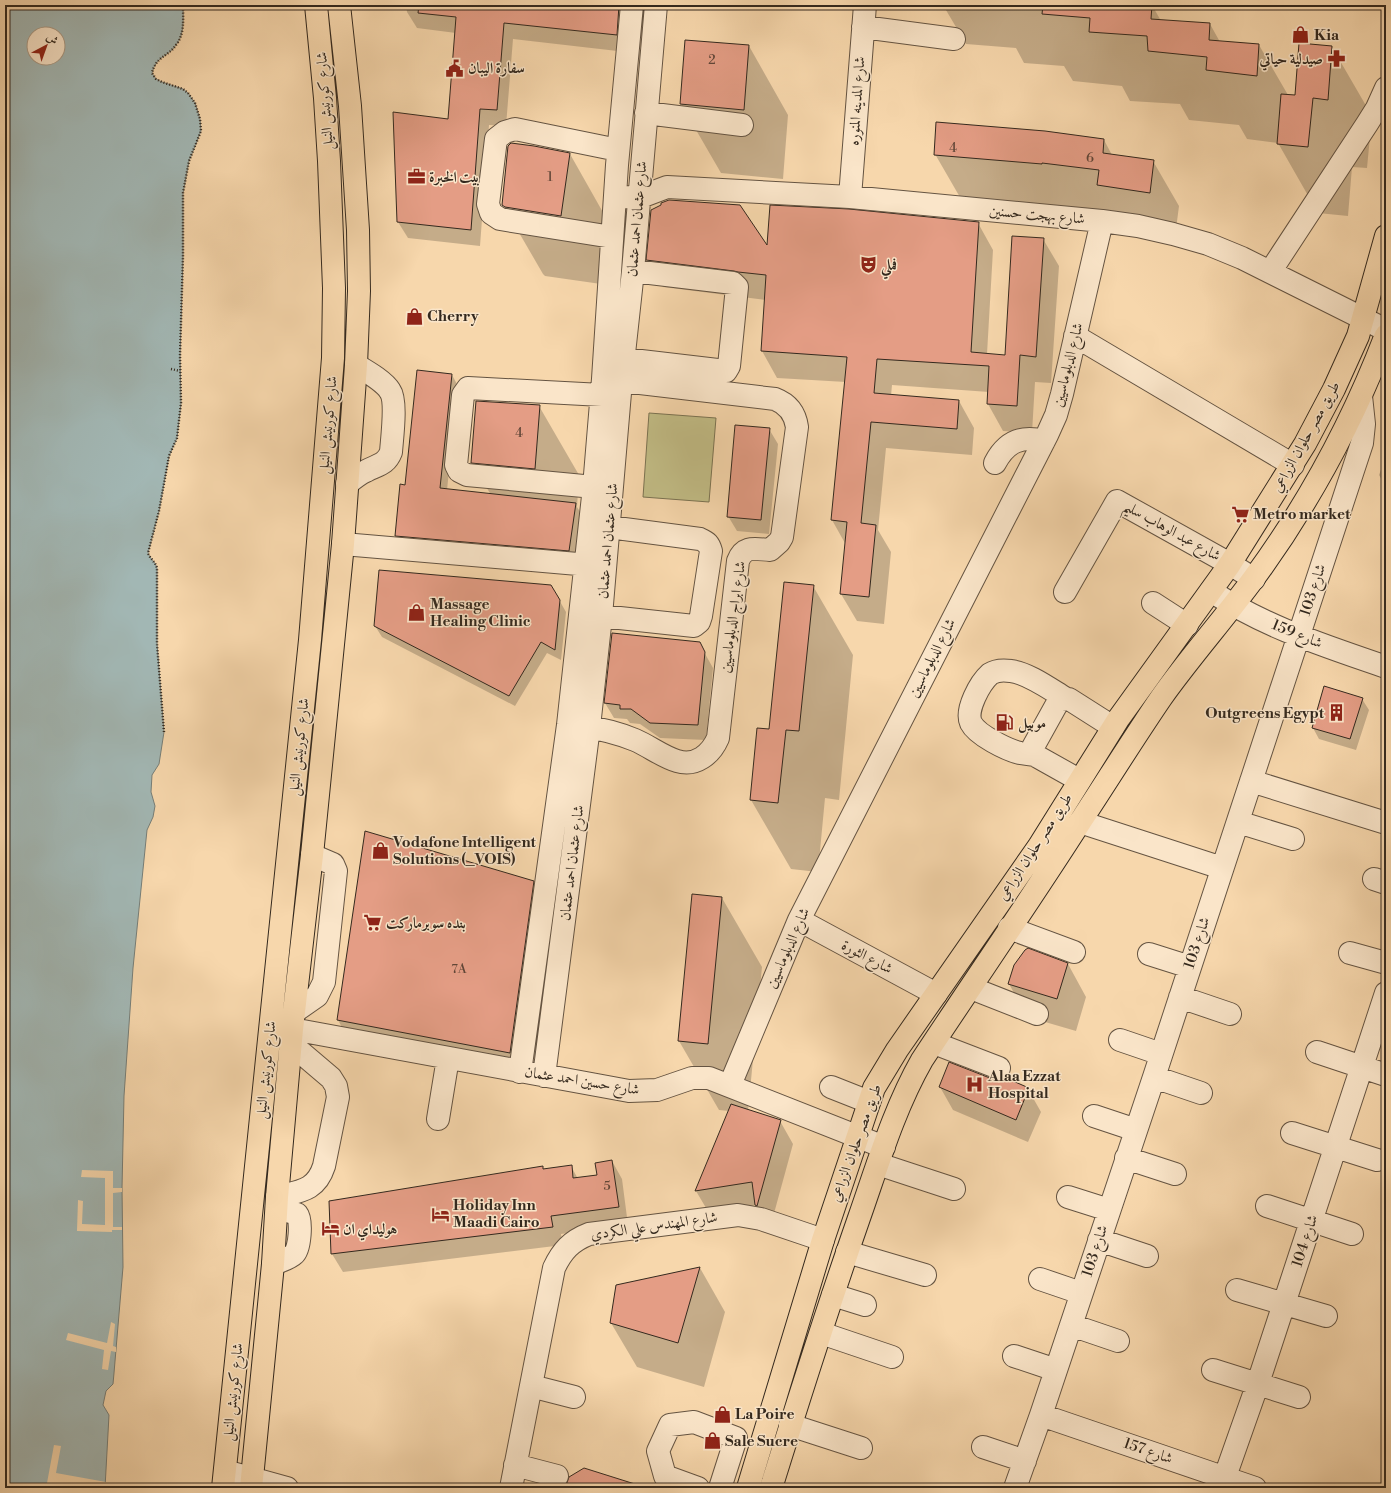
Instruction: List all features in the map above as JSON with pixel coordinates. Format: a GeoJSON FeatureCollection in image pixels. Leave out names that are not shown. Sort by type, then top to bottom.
{"type":"FeatureCollection","features":[{"type":"Feature","properties":{"kind":"main road","name":"شارع كورنيش النيل"},"geometry":{"type":"LineString","coordinates":[[224,1480],[310,640],[333,358],[334,288],[329,161],[316,5]]}},
{"type":"Feature","properties":{"kind":"main road","name":"شارع كورنيش النيل"},"geometry":{"type":"LineString","coordinates":[[252,1483],[273,1264],[292,1028],[312,855],[343,544],[356,365],[359,291],[358,230],[350,106],[339,5]]}},
{"type":"Feature","properties":{"kind":"main road","name":"طريق مصر حلوان الزراعي"},"geometry":{"type":"LineString","coordinates":[[748,1488],[823,1240],[874,1088],[888,1062],[1039,846],[1113,727],[1230,564],[1293,465],[1334,389],[1355,342],[1386,236]]}},
{"type":"Feature","properties":{"kind":"main road","name":"طريق مصر حلوان الزراعي"},"geometry":{"type":"LineString","coordinates":[[771,1488],[790,1425],[847,1252],[908,1085],[934,1042],[1163,696],[1254,579],[1284,536],[1338,444],[1361,396],[1386,335]]}},
{"type":"Feature","properties":{"kind":"street","name":"شارع عثمان احمد عثمان"},"geometry":{"type":"LineString","coordinates":[[544,1076],[568,896],[579,726],[596,565],[609,527],[609,385],[612,238],[617,158],[632,5]]}},
{"type":"Feature","properties":{"kind":"street","name":"شارع عثمان احمد عثمان"},"geometry":{"type":"LineString","coordinates":[[520,1072],[546,892],[601,616],[596,565],[594,487],[609,385],[624,359],[656,5]]}},
{"type":"Feature","properties":{"kind":"street","name":"شارع المدينه المنوره"},"geometry":{"type":"LineString","coordinates":[[850,197],[865,5]]}},
{"type":"Feature","properties":{"kind":"street"},"geometry":{"type":"LineString","coordinates":[[863,27],[954,40]]}},
{"type":"Feature","properties":{"kind":"street"},"geometry":{"type":"LineString","coordinates":[[1270,272],[1367,124],[1377,108],[1386,88]]}},
{"type":"Feature","properties":{"kind":"street"},"geometry":{"type":"LineString","coordinates":[[646,113],[742,125]]}},
{"type":"Feature","properties":{"kind":"street"},"geometry":{"type":"LineString","coordinates":[[612,238],[500,220],[491,213],[488,204],[496,139],[505,132],[515,129],[617,158],[641,167],[667,188]]}},
{"type":"Feature","properties":{"kind":"street","name":"شارع بهجت حسنين"},"geometry":{"type":"LineString","coordinates":[[638,198],[667,188],[850,197],[1102,220],[1138,226],[1208,244],[1242,258],[1386,330]]}},
{"type":"Feature","properties":{"kind":"street"},"geometry":{"type":"LineString","coordinates":[[614,196],[638,198]]}},
{"type":"Feature","properties":{"kind":"street","name":"شارع الدبلوماسيين"},"geometry":{"type":"LineString","coordinates":[[730,1085],[799,920],[1056,415],[1102,220]]}},
{"type":"Feature","properties":{"kind":"street"},"geometry":{"type":"LineString","coordinates":[[624,359],[726,371],[729,366],[737,288],[737,285],[733,283],[633,271]]}},
{"type":"Feature","properties":{"kind":"street"},"geometry":{"type":"LineString","coordinates":[[1075,336],[1293,465]]}},
{"type":"Feature","properties":{"kind":"street"},"geometry":{"type":"LineString","coordinates":[[347,484],[367,470],[383,464],[388,459],[391,452],[394,399],[390,390],[384,384],[356,365]]}},
{"type":"Feature","properties":{"kind":"street"},"geometry":{"type":"LineString","coordinates":[[594,487],[464,474],[459,471],[456,465],[463,395],[468,388],[609,385]]}},
{"type":"Feature","properties":{"kind":"street","name":"شارع ابراج الدبلوماسيين"},"geometry":{"type":"LineString","coordinates":[[579,726],[622,735],[653,748],[677,762],[688,763],[698,760],[707,755],[714,747],[718,738],[738,561],[744,551],[750,549],[770,550],[782,537],[797,427],[793,412],[782,402],[775,399],[609,385]]}},
{"type":"Feature","properties":{"kind":"street","name":"شارع 103"},"geometry":{"type":"LineString","coordinates":[[1016,1488],[1042,1415],[1154,1077],[1362,443],[1364,424],[1361,396]]}},
{"type":"Feature","properties":{"kind":"street"},"geometry":{"type":"LineString","coordinates":[[995,463],[1006,447],[1015,441],[1034,438],[1044,441]]}},
{"type":"Feature","properties":{"kind":"street","name":"شارع عبد الوهاب سليم"},"geometry":{"type":"LineString","coordinates":[[1065,592],[1118,501],[1254,579]]}},
{"type":"Feature","properties":{"kind":"street"},"geometry":{"type":"LineString","coordinates":[[601,616],[694,626],[699,622],[701,616],[710,551],[706,541],[700,539],[609,527]]}},
{"type":"Feature","properties":{"kind":"street"},"geometry":{"type":"LineString","coordinates":[[343,544],[596,565]]}},
{"type":"Feature","properties":{"kind":"street","name":"شارع 159"},"geometry":{"type":"LineString","coordinates":[[1211,591],[1233,606],[1298,636],[1386,667]]}},
{"type":"Feature","properties":{"kind":"street"},"geometry":{"type":"LineString","coordinates":[[1153,603],[1187,625]]}},
{"type":"Feature","properties":{"kind":"street"},"geometry":{"type":"LineString","coordinates":[[1079,780],[1035,755],[1019,753],[976,730],[971,722],[969,713],[972,704],[985,680],[991,673],[1000,670],[1022,673],[1069,699],[1113,727]]}},
{"type":"Feature","properties":{"kind":"street"},"geometry":{"type":"LineString","coordinates":[[1035,755],[1033,747],[1058,702],[1065,698]]}},
{"type":"Feature","properties":{"kind":"street"},"geometry":{"type":"LineString","coordinates":[[1251,781],[1386,824]]}},
{"type":"Feature","properties":{"kind":"street"},"geometry":{"type":"LineString","coordinates":[[1080,822],[1222,868]]}},
{"type":"Feature","properties":{"kind":"street"},"geometry":{"type":"LineString","coordinates":[[1238,822],[1293,839]]}},
{"type":"Feature","properties":{"kind":"street"},"geometry":{"type":"LineString","coordinates":[[546,892],[568,896]]}},
{"type":"Feature","properties":{"kind":"street","name":"شارع الثورة"},"geometry":{"type":"LineString","coordinates":[[799,920],[936,994]]}},
{"type":"Feature","properties":{"kind":"street"},"geometry":{"type":"LineString","coordinates":[[1010,928],[1074,952]]}},
{"type":"Feature","properties":{"kind":"street"},"geometry":{"type":"LineString","coordinates":[[1350,953],[1386,963]]}},
{"type":"Feature","properties":{"kind":"street"},"geometry":{"type":"LineString","coordinates":[[1149,954],[1190,967]]}},
{"type":"Feature","properties":{"kind":"street"},"geometry":{"type":"LineString","coordinates":[[970,988],[1037,1014]]}},
{"type":"Feature","properties":{"kind":"street","name":"شارع 104"},"geometry":{"type":"LineString","coordinates":[[1223,1483],[1258,1383],[1386,993]]}},
{"type":"Feature","properties":{"kind":"street"},"geometry":{"type":"LineString","coordinates":[[1180,997],[1230,1014]]}},
{"type":"Feature","properties":{"kind":"street"},"geometry":{"type":"LineString","coordinates":[[277,1202],[315,1184],[321,1176],[338,1096],[336,1086],[331,1078],[292,1028]]}},
{"type":"Feature","properties":{"kind":"street","name":"شارع حسين احمد عثمان"},"geometry":{"type":"LineString","coordinates":[[292,1028],[520,1072],[629,1091],[657,1090],[692,1078],[709,1078],[857,1136],[881,1156],[954,1189]]}},
{"type":"Feature","properties":{"kind":"street"},"geometry":{"type":"LineString","coordinates":[[1120,1040],[1161,1054]]}},
{"type":"Feature","properties":{"kind":"street"},"geometry":{"type":"LineString","coordinates":[[934,1042],[999,1068]]}},
{"type":"Feature","properties":{"kind":"street"},"geometry":{"type":"LineString","coordinates":[[1316,1052],[1386,1075]]}},
{"type":"Feature","properties":{"kind":"street"},"geometry":{"type":"LineString","coordinates":[[438,1119],[448,1058]]}},
{"type":"Feature","properties":{"kind":"street"},"geometry":{"type":"LineString","coordinates":[[1154,1077],[1201,1093]]}},
{"type":"Feature","properties":{"kind":"street"},"geometry":{"type":"LineString","coordinates":[[831,1087],[869,1102]]}},
{"type":"Feature","properties":{"kind":"street"},"geometry":{"type":"LineString","coordinates":[[1094,1116],[1136,1130]]}},
{"type":"Feature","properties":{"kind":"street"},"geometry":{"type":"LineString","coordinates":[[1292,1133],[1377,1160]]}},
{"type":"Feature","properties":{"kind":"street"},"geometry":{"type":"LineString","coordinates":[[1126,1158],[1175,1174]]}},
{"type":"Feature","properties":{"kind":"street"},"geometry":{"type":"LineString","coordinates":[[1068,1197],[1109,1210]]}},
{"type":"Feature","properties":{"kind":"street"},"geometry":{"type":"LineString","coordinates":[[1267,1206],[1352,1234]]}},
{"type":"Feature","properties":{"kind":"street","name":"شارع المهندس علي الكردي"},"geometry":{"type":"LineString","coordinates":[[511,1488],[554,1268],[559,1256],[567,1246],[577,1239],[589,1234],[738,1216],[761,1219],[823,1240]]}},
{"type":"Feature","properties":{"kind":"street"},"geometry":{"type":"LineString","coordinates":[[1099,1240],[1147,1256]]}},
{"type":"Feature","properties":{"kind":"street"},"geometry":{"type":"LineString","coordinates":[[847,1252],[925,1275]]}},
{"type":"Feature","properties":{"kind":"street"},"geometry":{"type":"LineString","coordinates":[[1040,1279],[1082,1293]]}},
{"type":"Feature","properties":{"kind":"street"},"geometry":{"type":"LineString","coordinates":[[1237,1290],[1326,1316]]}},
{"type":"Feature","properties":{"kind":"street"},"geometry":{"type":"LineString","coordinates":[[833,1295],[865,1305]]}},
{"type":"Feature","properties":{"kind":"street"},"geometry":{"type":"LineString","coordinates":[[1071,1325],[1118,1341]]}},
{"type":"Feature","properties":{"kind":"street"},"geometry":{"type":"LineString","coordinates":[[821,1334],[892,1357]]}},
{"type":"Feature","properties":{"kind":"street"},"geometry":{"type":"LineString","coordinates":[[1014,1356],[1056,1370]]}},
{"type":"Feature","properties":{"kind":"street"},"geometry":{"type":"LineString","coordinates":[[1213,1370],[1299,1396]]}},
{"type":"Feature","properties":{"kind":"street"},"geometry":{"type":"LineString","coordinates":[[531,1386],[574,1397]]}},
{"type":"Feature","properties":{"kind":"street","name":"شارع 157"},"geometry":{"type":"LineString","coordinates":[[1042,1415],[1223,1483],[1255,1488]]}},
{"type":"Feature","properties":{"kind":"street"},"geometry":{"type":"LineString","coordinates":[[698,1488],[665,1476],[658,1451],[670,1425],[694,1422],[736,1438],[720,1488]]}},
{"type":"Feature","properties":{"kind":"street"},"geometry":{"type":"LineString","coordinates":[[790,1425],[861,1448]]}},
{"type":"Feature","properties":{"kind":"street"},"geometry":{"type":"LineString","coordinates":[[983,1447],[1025,1461]]}},
{"type":"Feature","properties":{"kind":"street"},"geometry":{"type":"LineString","coordinates":[[515,1465],[558,1476]]}},
{"type":"Feature","properties":{"kind":"street"},"geometry":{"type":"LineString","coordinates":[[224,1480],[287,1488]]}},
{"type":"Feature","properties":{"kind":"path"},"geometry":{"type":"LineString","coordinates":[[164,732],[157,644],[157,568],[156,564],[150,558],[148,553],[159,511],[169,456],[177,438],[181,403],[180,371],[183,256],[182,193],[189,161],[201,131],[200,119],[195,103],[188,93],[183,89],[156,79],[152,73],[158,60],[177,44],[182,31],[183,5]]}},
{"type":"Feature","properties":{"kind":"path"},"geometry":{"type":"LineString","coordinates":[[171,369],[180,371]]}},
{"type":"Feature","properties":{"kind":"shaded area"},"geometry":{"type":"Polygon","coordinates":[[[5,5],[183,5],[183,26],[179,41],[173,49],[156,63],[152,73],[156,79],[183,89],[188,93],[195,103],[200,119],[201,131],[189,161],[183,193],[180,356],[181,403],[177,438],[169,456],[159,511],[148,553],[157,568],[157,644],[164,732],[159,764],[152,775],[151,792],[155,806],[153,817],[147,830],[133,968],[124,1096],[122,1188],[123,1267],[113,1384],[106,1391],[103,1405],[109,1415],[105,1488],[5,1488],[5,5]]]}},
{"type":"Feature","properties":{"kind":"shaded area"},"geometry":{"type":"Polygon","coordinates":[[[649,413],[716,418],[709,502],[643,497],[649,413]]]}},
{"type":"Feature","properties":{"kind":"pier"},"geometry":{"type":"Polygon","coordinates":[[[82,1170],[113,1171],[113,1188],[122,1188],[122,1192],[113,1193],[113,1227],[122,1227],[122,1230],[112,1230],[112,1232],[77,1231],[78,1200],[83,1201],[82,1224],[105,1225],[105,1178],[81,1177],[82,1170]]]}},
{"type":"Feature","properties":{"kind":"pier"},"geometry":{"type":"Polygon","coordinates":[[[111,1322],[115,1324],[113,1346],[116,1347],[116,1352],[111,1351],[108,1370],[102,1369],[104,1350],[66,1340],[68,1333],[107,1343],[111,1322]]]}},
{"type":"Feature","properties":{"kind":"pier"},"geometry":{"type":"Polygon","coordinates":[[[54,1445],[61,1446],[56,1473],[106,1482],[105,1488],[72,1488],[47,1483],[54,1445]]]}},
{"type":"Feature","properties":{"kind":"building"},"geometry":{"type":"Polygon","coordinates":[[[419,5],[619,5],[617,35],[504,23],[497,110],[480,109],[471,230],[397,222],[393,112],[448,119],[456,17],[418,13],[419,5]]]}},
{"type":"Feature","properties":{"kind":"building"},"geometry":{"type":"Polygon","coordinates":[[[1043,5],[1152,5],[1151,19],[1210,23],[1209,40],[1259,44],[1257,76],[1206,70],[1207,57],[1148,51],[1147,36],[1089,32],[1090,18],[1042,14],[1043,5]]]}},
{"type":"Feature","properties":{"kind":"building"},"geometry":{"type":"Polygon","coordinates":[[[685,40],[749,45],[744,110],[680,104],[685,40]]]}},
{"type":"Feature","properties":{"kind":"building"},"geometry":{"type":"Polygon","coordinates":[[[1299,43],[1332,46],[1328,100],[1313,98],[1308,147],[1277,144],[1281,94],[1295,95],[1299,43]]]}},
{"type":"Feature","properties":{"kind":"building"},"geometry":{"type":"Polygon","coordinates":[[[936,122],[1045,131],[1104,139],[1103,153],[1154,160],[1150,193],[1097,185],[1099,170],[1042,163],[934,155],[936,122]]]}},
{"type":"Feature","properties":{"kind":"building"},"geometry":{"type":"Polygon","coordinates":[[[511,143],[570,153],[561,216],[505,207],[502,205],[508,146],[511,143]]]}},
{"type":"Feature","properties":{"kind":"building"},"geometry":{"type":"Polygon","coordinates":[[[669,200],[740,205],[767,245],[770,205],[849,209],[979,222],[971,352],[1005,355],[1012,236],[1044,238],[1036,357],[1020,355],[1017,406],[987,404],[989,366],[877,359],[874,393],[959,400],[957,429],[871,422],[861,523],[876,525],[869,597],[840,594],[847,522],[831,520],[847,357],[761,351],[766,275],[646,260],[651,210],[661,205],[661,203],[669,200]]]}},
{"type":"Feature","properties":{"kind":"building"},"geometry":{"type":"Polygon","coordinates":[[[417,370],[452,374],[440,488],[576,503],[569,551],[395,536],[400,484],[405,485],[417,370]]]}},
{"type":"Feature","properties":{"kind":"building"},"geometry":{"type":"Polygon","coordinates":[[[476,401],[540,405],[535,469],[471,463],[476,401]]]}},
{"type":"Feature","properties":{"kind":"building"},"geometry":{"type":"Polygon","coordinates":[[[735,425],[770,428],[761,520],[727,517],[735,425]]]}},
{"type":"Feature","properties":{"kind":"building"},"geometry":{"type":"Polygon","coordinates":[[[379,570],[551,585],[560,600],[555,650],[541,642],[509,696],[374,626],[379,570]]]}},
{"type":"Feature","properties":{"kind":"building"},"geometry":{"type":"Polygon","coordinates":[[[784,582],[814,585],[799,731],[786,730],[778,803],[750,800],[757,728],[769,729],[784,582]]]}},
{"type":"Feature","properties":{"kind":"building"},"geometry":{"type":"Polygon","coordinates":[[[612,633],[700,642],[705,652],[698,725],[650,723],[631,709],[620,709],[620,705],[604,703],[612,633]]]}},
{"type":"Feature","properties":{"kind":"building","name":"Outgreens Egypt"},"geometry":{"type":"Polygon","coordinates":[[[1324,686],[1363,698],[1350,739],[1312,728],[1324,686]]]}},
{"type":"Feature","properties":{"kind":"building"},"geometry":{"type":"Polygon","coordinates":[[[365,831],[534,881],[510,1053],[337,1020],[365,831]]]}},
{"type":"Feature","properties":{"kind":"building"},"geometry":{"type":"Polygon","coordinates":[[[692,894],[722,897],[708,1044],[678,1041],[692,894]]]}},
{"type":"Feature","properties":{"kind":"building"},"geometry":{"type":"Polygon","coordinates":[[[1028,948],[1068,963],[1057,999],[1008,984],[1014,965],[1028,948]]]}},
{"type":"Feature","properties":{"kind":"building","name":"Alaa Ezzat Hospital"},"geometry":{"type":"Polygon","coordinates":[[[949,1062],[995,1080],[1006,1078],[1029,1088],[1016,1120],[939,1087],[949,1062]]]}},
{"type":"Feature","properties":{"kind":"building"},"geometry":{"type":"Polygon","coordinates":[[[731,1104],[781,1120],[757,1206],[755,1205],[752,1182],[695,1191],[731,1104]]]}},
{"type":"Feature","properties":{"kind":"building","name":"Holiday Inn Maadi Cairo"},"geometry":{"type":"Polygon","coordinates":[[[612,1160],[619,1207],[551,1216],[553,1227],[331,1254],[329,1201],[543,1166],[543,1169],[572,1165],[573,1178],[597,1175],[595,1163],[612,1160]]]}},
{"type":"Feature","properties":{"kind":"building"},"geometry":{"type":"Polygon","coordinates":[[[700,1267],[678,1343],[610,1323],[616,1285],[700,1267]]]}},
{"type":"Feature","properties":{"kind":"building"},"geometry":{"type":"Polygon","coordinates":[[[584,1468],[638,1485],[638,1488],[565,1488],[569,1477],[584,1468]]]}},
{"type":"Feature","properties":{"kind":"place","name":"Kia"},"geometry":{"type":"Point","coordinates":[1301,35]}},
{"type":"Feature","properties":{"kind":"place","name":"صيدلية حياتي"},"geometry":{"type":"Point","coordinates":[1336,59]}},
{"type":"Feature","properties":{"kind":"place","name":"سفارة اليبان"},"geometry":{"type":"Point","coordinates":[455,68]}},
{"type":"Feature","properties":{"kind":"place","name":"بيت الخبرة"},"geometry":{"type":"Point","coordinates":[416,177]}},
{"type":"Feature","properties":{"kind":"place","name":"فملي"},"geometry":{"type":"Point","coordinates":[868,265]}},
{"type":"Feature","properties":{"kind":"place","name":"Cherry"},"geometry":{"type":"Point","coordinates":[414,316]}},
{"type":"Feature","properties":{"kind":"place","name":"Metro market"},"geometry":{"type":"Point","coordinates":[1240,514]}},
{"type":"Feature","properties":{"kind":"place","name":"Massage Healing Clinic"},"geometry":{"type":"Point","coordinates":[417,613]}},
{"type":"Feature","properties":{"kind":"place","name":"Outgreens Egypt"},"geometry":{"type":"Point","coordinates":[1337,713]}},
{"type":"Feature","properties":{"kind":"place","name":"موبيل"},"geometry":{"type":"Point","coordinates":[1005,723]}},
{"type":"Feature","properties":{"kind":"place","name":"Vodafone Intelligent Solutions (_VOIS)"},"geometry":{"type":"Point","coordinates":[380,851]}},
{"type":"Feature","properties":{"kind":"place","name":"بنده سوبرماركت"},"geometry":{"type":"Point","coordinates":[373,923]}},
{"type":"Feature","properties":{"kind":"place","name":"Alaa Ezzat Hospital"},"geometry":{"type":"Point","coordinates":[975,1085]}},
{"type":"Feature","properties":{"kind":"place","name":"Holiday Inn Maadi Cairo"},"geometry":{"type":"Point","coordinates":[440,1214]}},
{"type":"Feature","properties":{"kind":"place","name":"هوليداي ان"},"geometry":{"type":"Point","coordinates":[330,1229]}},
{"type":"Feature","properties":{"kind":"place","name":"La Poire"},"geometry":{"type":"Point","coordinates":[722,1414]}},
{"type":"Feature","properties":{"kind":"place","name":"Sale Sucre"},"geometry":{"type":"Point","coordinates":[712,1441]}}]}
